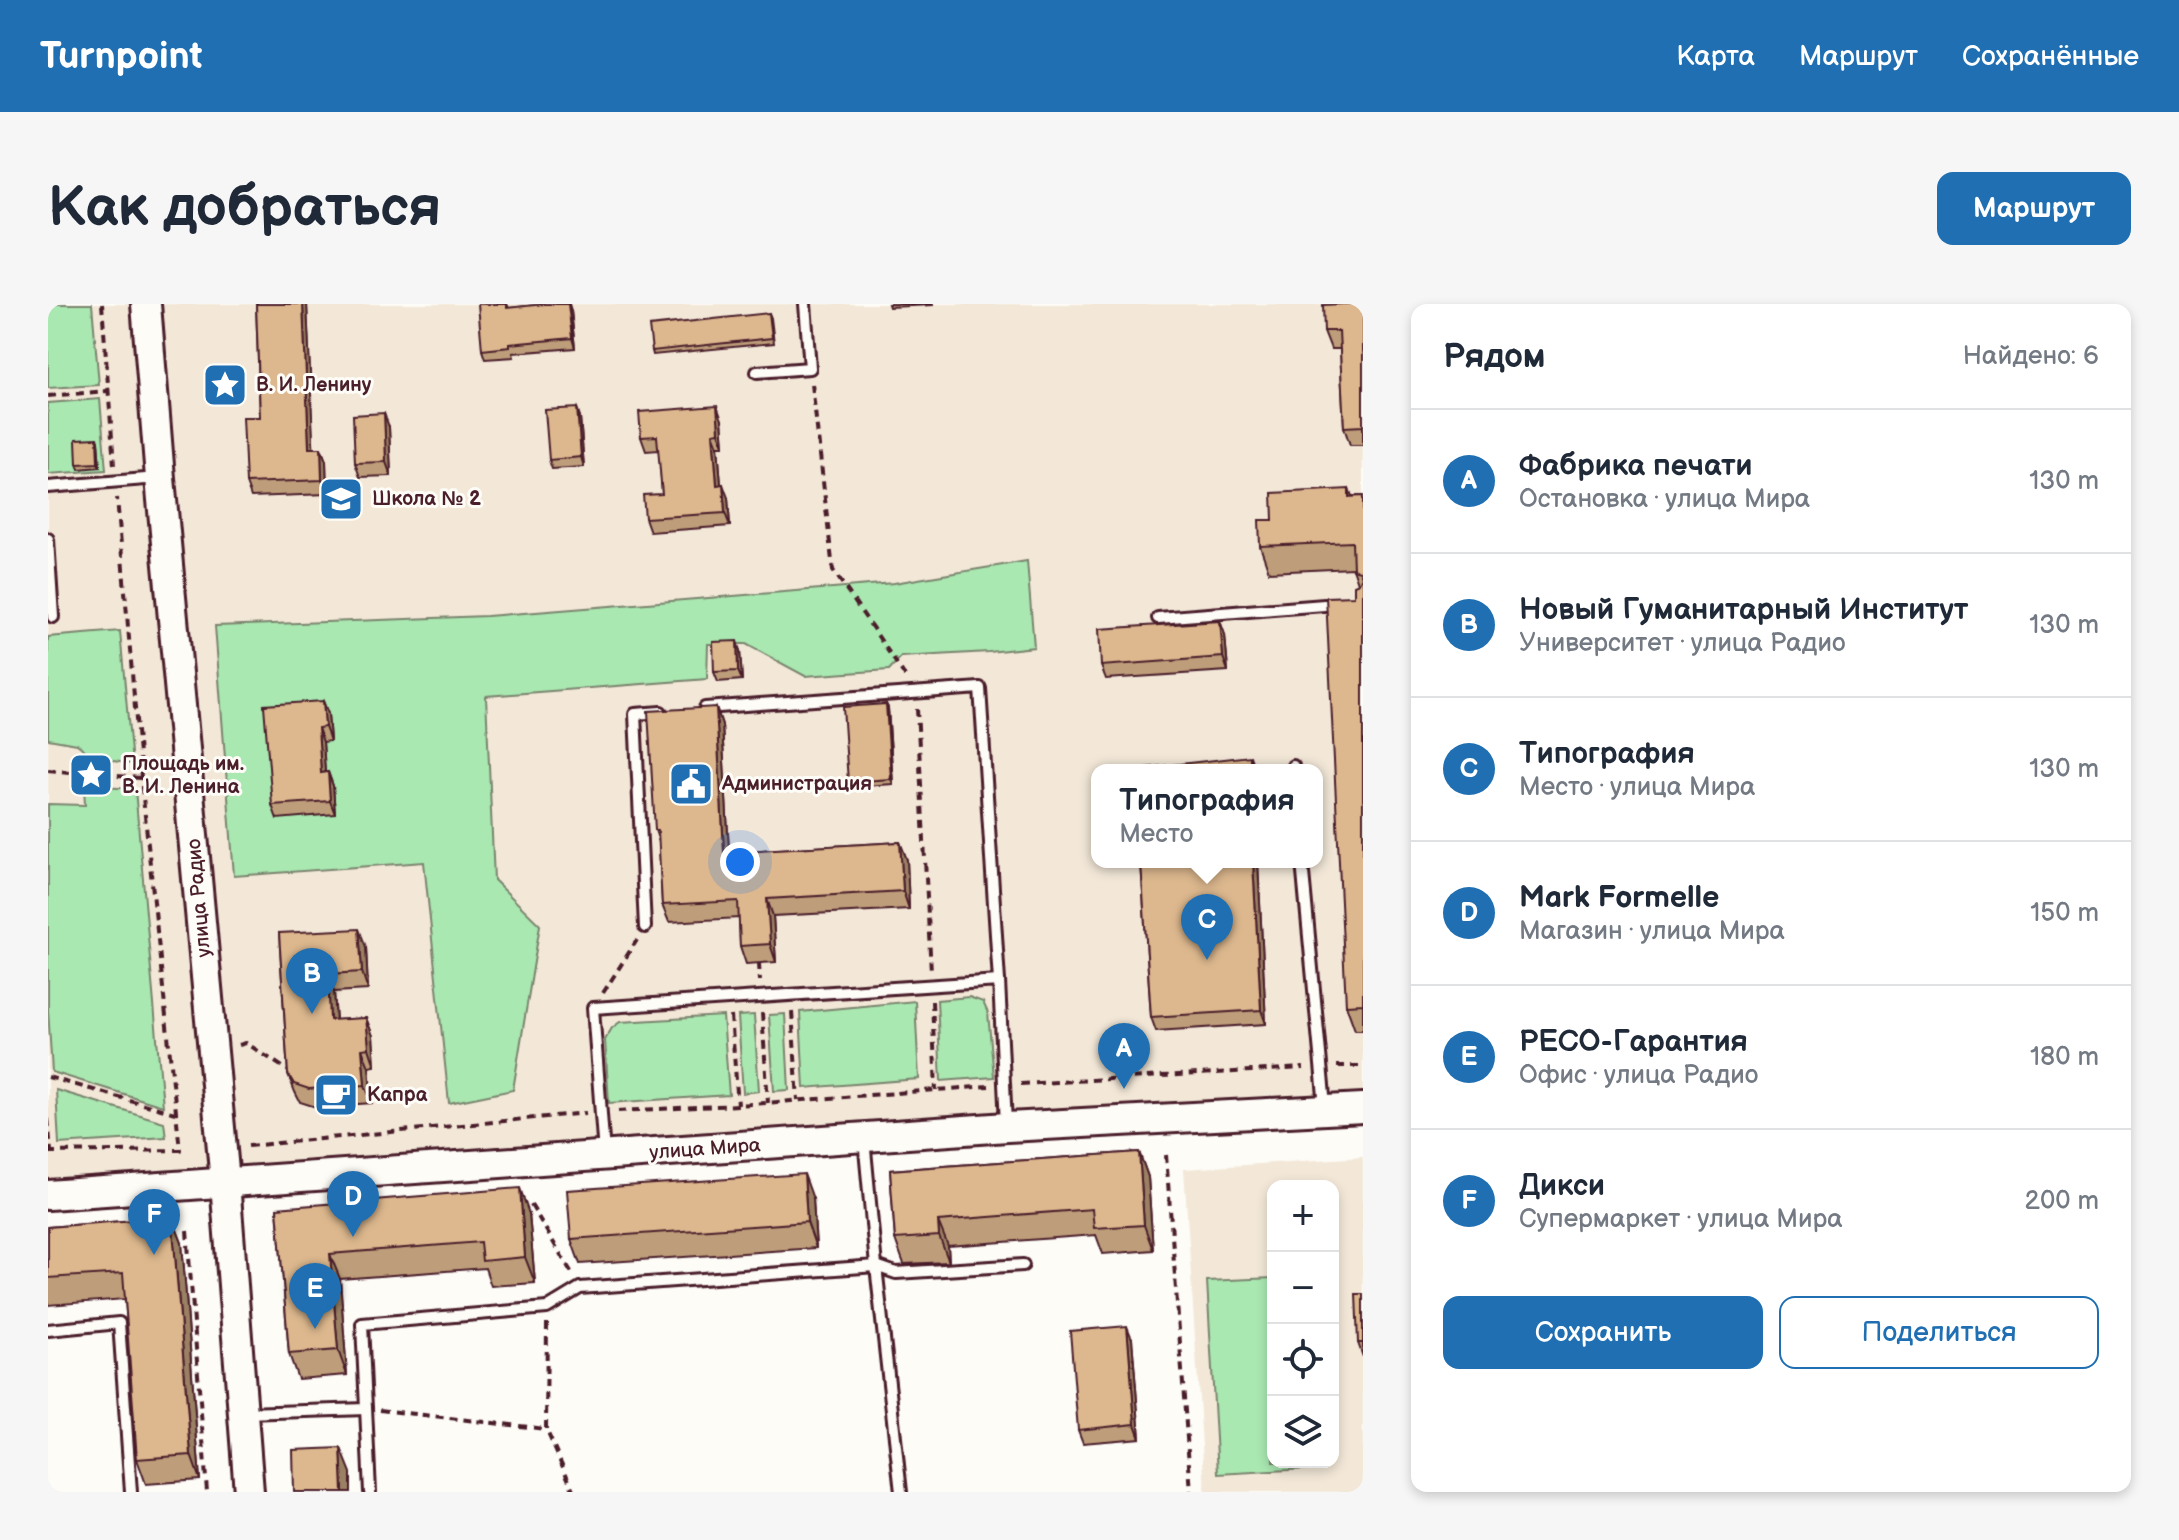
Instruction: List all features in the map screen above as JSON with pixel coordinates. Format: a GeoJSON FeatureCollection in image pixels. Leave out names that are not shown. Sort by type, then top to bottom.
{"type":"FeatureCollection","features":[{"type":"Feature","properties":{"kind":"main road","name":"улица Радио"},"geometry":{"type":"LineString","coordinates":[[146,304],[225,1182],[249,1492]]}},
{"type":"Feature","properties":{"kind":"main road","name":"улица Мира"},"geometry":{"type":"LineString","coordinates":[[48,1195],[1007,1127],[1363,1108]]}},
{"type":"Feature","properties":{"kind":"lane"},"geometry":{"type":"LineString","coordinates":[[757,372],[810,368],[805,304]]}},
{"type":"Feature","properties":{"kind":"lane"},"geometry":{"type":"LineString","coordinates":[[48,487],[160,478]]}},
{"type":"Feature","properties":{"kind":"lane"},"geometry":{"type":"LineString","coordinates":[[48,539],[53,617]]}},
{"type":"Feature","properties":{"kind":"lane"},"geometry":{"type":"LineString","coordinates":[[1158,618],[1347,604]]}},
{"type":"Feature","properties":{"kind":"lane"},"geometry":{"type":"LineString","coordinates":[[697,709],[980,688],[1007,1127]]}},
{"type":"Feature","properties":{"kind":"lane"},"geometry":{"type":"LineString","coordinates":[[645,927],[635,714],[666,711]]}},
{"type":"Feature","properties":{"kind":"lane"},"geometry":{"type":"LineString","coordinates":[[1303,868],[1325,1111]]}},
{"type":"Feature","properties":{"kind":"lane"},"geometry":{"type":"LineString","coordinates":[[604,1156],[593,1008],[999,981]]}},
{"type":"Feature","properties":{"kind":"lane"},"geometry":{"type":"LineString","coordinates":[[864,1137],[901,1492]]}},
{"type":"Feature","properties":{"kind":"lane"},"geometry":{"type":"LineString","coordinates":[[370,1492],[362,1324],[547,1308],[580,1288],[876,1266],[896,1273],[1023,1265]]}},
{"type":"Feature","properties":{"kind":"lane"},"geometry":{"type":"LineString","coordinates":[[48,1330],[119,1323],[131,1492]]}},
{"type":"Feature","properties":{"kind":"lane"},"geometry":{"type":"LineString","coordinates":[[243,1413],[366,1409]]}},
{"type":"Feature","properties":{"kind":"path"},"geometry":{"type":"LineString","coordinates":[[48,1119],[50,1152],[180,1150],[141,778],[102,304]]}},
{"type":"Feature","properties":{"kind":"path"},"geometry":{"type":"LineString","coordinates":[[810,368],[833,570],[916,693],[936,1090]]}},
{"type":"Feature","properties":{"kind":"path"},"geometry":{"type":"LineString","coordinates":[[48,396],[108,391]]}},
{"type":"Feature","properties":{"kind":"path"},"geometry":{"type":"LineString","coordinates":[[48,770],[141,778]]}},
{"type":"Feature","properties":{"kind":"path"},"geometry":{"type":"LineString","coordinates":[[593,1008],[645,927]]}},
{"type":"Feature","properties":{"kind":"path"},"geometry":{"type":"LineString","coordinates":[[791,994],[798,1100]]}},
{"type":"Feature","properties":{"kind":"path"},"geometry":{"type":"LineString","coordinates":[[761,996],[768,1103]]}},
{"type":"Feature","properties":{"kind":"path"},"geometry":{"type":"LineString","coordinates":[[729,998],[738,1105]]}},
{"type":"Feature","properties":{"kind":"path"},"geometry":{"type":"LineString","coordinates":[[236,1045],[246,1043],[292,1073]]}},
{"type":"Feature","properties":{"kind":"path"},"geometry":{"type":"LineString","coordinates":[[246,1146],[600,1112],[1005,1085],[1363,1066]]}},
{"type":"Feature","properties":{"kind":"path"},"geometry":{"type":"LineString","coordinates":[[48,1077],[175,1113]]}},
{"type":"Feature","properties":{"kind":"path"},"geometry":{"type":"LineString","coordinates":[[1166,1155],[1191,1492]]}},
{"type":"Feature","properties":{"kind":"path"},"geometry":{"type":"LineString","coordinates":[[531,1205],[580,1288]]}},
{"type":"Feature","properties":{"kind":"path"},"geometry":{"type":"LineString","coordinates":[[187,1231],[207,1492]]}},
{"type":"Feature","properties":{"kind":"path"},"geometry":{"type":"LineString","coordinates":[[547,1308],[546,1429],[574,1492]]}},
{"type":"Feature","properties":{"kind":"path"},"geometry":{"type":"LineString","coordinates":[[366,1409],[546,1429]]}},
{"type":"Feature","properties":{"kind":"shaded area"},"geometry":{"type":"Polygon","coordinates":[[[48,304],[1363,304],[1363,1108],[48,1195],[48,304]]]}},
{"type":"Feature","properties":{"kind":"shaded area"},"geometry":{"type":"Polygon","coordinates":[[[1363,1157],[1363,1492],[1205,1492],[1184,1169],[1363,1157]]]}},
{"type":"Feature","properties":{"kind":"green space"},"geometry":{"type":"Polygon","coordinates":[[[48,304],[92,304],[99,385],[48,388],[48,304]]]}},
{"type":"Feature","properties":{"kind":"green space"},"geometry":{"type":"Polygon","coordinates":[[[100,399],[106,470],[48,474],[48,403],[100,399]]]}},
{"type":"Feature","properties":{"kind":"green space"},"geometry":{"type":"Polygon","coordinates":[[[1027,561],[1034,647],[901,657],[889,670],[805,676],[746,644],[708,644],[707,679],[486,696],[494,880],[540,925],[513,1090],[449,1103],[424,862],[234,876],[215,626],[487,616],[894,583],[1027,561]]]}},
{"type":"Feature","properties":{"kind":"green space"},"geometry":{"type":"Polygon","coordinates":[[[120,631],[132,764],[95,758],[77,744],[48,739],[48,637],[120,631]]]}},
{"type":"Feature","properties":{"kind":"green space"},"geometry":{"type":"Polygon","coordinates":[[[84,786],[135,789],[163,1106],[52,1072],[48,1009],[48,804],[85,805],[84,786]]]}},
{"type":"Feature","properties":{"kind":"green space"},"geometry":{"type":"Polygon","coordinates":[[[969,997],[983,1002],[988,1013],[994,1077],[941,1081],[937,1000],[969,997]]]}},
{"type":"Feature","properties":{"kind":"green space"},"geometry":{"type":"Polygon","coordinates":[[[915,1001],[919,1079],[804,1088],[800,1012],[915,1001]]]}},
{"type":"Feature","properties":{"kind":"green space"},"geometry":{"type":"Polygon","coordinates":[[[785,1014],[789,1090],[774,1091],[769,1015],[785,1014]]]}},
{"type":"Feature","properties":{"kind":"green space"},"geometry":{"type":"Polygon","coordinates":[[[754,1015],[759,1091],[743,1093],[738,1016],[754,1015]]]}},
{"type":"Feature","properties":{"kind":"green space"},"geometry":{"type":"Polygon","coordinates":[[[723,1016],[729,1095],[609,1103],[605,1040],[612,1028],[620,1022],[723,1016]]]}},
{"type":"Feature","properties":{"kind":"green space"},"geometry":{"type":"Polygon","coordinates":[[[56,1090],[164,1122],[166,1137],[59,1144],[56,1090]]]}},
{"type":"Feature","properties":{"kind":"green space"},"geometry":{"type":"Polygon","coordinates":[[[1267,1278],[1267,1468],[1308,1469],[1218,1474],[1207,1281],[1267,1278]]]}},
{"type":"Feature","properties":{"kind":"building"},"geometry":{"type":"Polygon","coordinates":[[[256,304],[303,304],[309,448],[321,448],[322,480],[246,483],[243,417],[260,417],[256,304]]]}},
{"type":"Feature","properties":{"kind":"building"},"geometry":{"type":"Polygon","coordinates":[[[478,304],[507,304],[507,308],[568,304],[572,338],[482,350],[478,304]]]}},
{"type":"Feature","properties":{"kind":"building"},"geometry":{"type":"Polygon","coordinates":[[[1363,304],[1363,426],[1344,427],[1339,331],[1324,331],[1323,305],[1363,304]]]}},
{"type":"Feature","properties":{"kind":"building"},"geometry":{"type":"Polygon","coordinates":[[[769,313],[772,338],[652,351],[649,326],[769,313]]]}},
{"type":"Feature","properties":{"kind":"building"},"geometry":{"type":"Polygon","coordinates":[[[717,406],[719,432],[713,433],[717,485],[723,484],[725,513],[645,518],[643,495],[662,494],[657,436],[641,437],[639,412],[717,406]]]}},
{"type":"Feature","properties":{"kind":"building"},"geometry":{"type":"Polygon","coordinates":[[[577,408],[581,457],[549,460],[545,410],[577,408]]]}},
{"type":"Feature","properties":{"kind":"building"},"geometry":{"type":"Polygon","coordinates":[[[384,413],[386,462],[355,463],[353,415],[384,413]]]}},
{"type":"Feature","properties":{"kind":"building"},"geometry":{"type":"Polygon","coordinates":[[[97,438],[98,463],[77,464],[76,439],[97,438]]]}},
{"type":"Feature","properties":{"kind":"building"},"geometry":{"type":"Polygon","coordinates":[[[1349,489],[1349,497],[1363,496],[1363,1004],[1346,1005],[1326,597],[1354,596],[1354,585],[1362,577],[1360,571],[1353,569],[1352,542],[1260,546],[1259,520],[1273,520],[1272,493],[1349,489]]]}},
{"type":"Feature","properties":{"kind":"building"},"geometry":{"type":"Polygon","coordinates":[[[1220,621],[1223,657],[1101,666],[1099,629],[1220,621]]]}},
{"type":"Feature","properties":{"kind":"building"},"geometry":{"type":"Polygon","coordinates":[[[737,641],[738,671],[714,672],[713,642],[737,641]]]}},
{"type":"Feature","properties":{"kind":"building"},"geometry":{"type":"Polygon","coordinates":[[[323,701],[325,727],[318,728],[321,773],[328,772],[330,801],[272,805],[264,705],[323,701]]]}},
{"type":"Feature","properties":{"kind":"building"},"geometry":{"type":"Polygon","coordinates":[[[886,704],[891,779],[848,782],[843,707],[886,704]]]}},
{"type":"Feature","properties":{"kind":"building","name":"Администрация"},"geometry":{"type":"Polygon","coordinates":[[[716,707],[724,852],[900,842],[903,891],[767,899],[770,944],[740,946],[738,901],[662,905],[648,711],[716,707]]]}},
{"type":"Feature","properties":{"kind":"building"},"geometry":{"type":"Polygon","coordinates":[[[1250,756],[1250,764],[1180,764],[1250,756]]]}},
{"type":"Feature","properties":{"kind":"building"},"geometry":{"type":"Polygon","coordinates":[[[1141,868],[1253,868],[1261,1010],[1151,1017],[1141,868]]]}},
{"type":"Feature","properties":{"kind":"building"},"geometry":{"type":"Polygon","coordinates":[[[359,929],[362,972],[328,974],[330,1020],[366,1018],[369,1048],[362,1049],[365,1085],[309,1089],[294,1084],[288,1074],[279,933],[359,929]]]}},
{"type":"Feature","properties":{"kind":"building"},"geometry":{"type":"Polygon","coordinates":[[[1139,1152],[1144,1225],[1094,1228],[1092,1209],[938,1221],[939,1236],[895,1239],[890,1170],[1139,1152]]]}},
{"type":"Feature","properties":{"kind":"building"},"geometry":{"type":"Polygon","coordinates":[[[804,1174],[807,1222],[571,1239],[567,1190],[804,1174]]]}},
{"type":"Feature","properties":{"kind":"building"},"geometry":{"type":"Polygon","coordinates":[[[520,1188],[525,1257],[482,1261],[480,1242],[330,1254],[338,1350],[289,1354],[277,1208],[520,1188]]]}},
{"type":"Feature","properties":{"kind":"building"},"geometry":{"type":"Polygon","coordinates":[[[172,1217],[191,1455],[137,1459],[123,1273],[48,1278],[48,1227],[172,1217]]]}},
{"type":"Feature","properties":{"kind":"building"},"geometry":{"type":"Polygon","coordinates":[[[1356,1294],[1363,1294],[1363,1343],[1358,1343],[1356,1294]]]}},
{"type":"Feature","properties":{"kind":"building"},"geometry":{"type":"Polygon","coordinates":[[[1127,1326],[1135,1424],[1078,1430],[1070,1331],[1127,1326]]]}},
{"type":"Feature","properties":{"kind":"building"},"geometry":{"type":"Polygon","coordinates":[[[341,1448],[343,1492],[294,1492],[293,1450],[341,1448]]]}},
{"type":"Feature","properties":{"kind":"place","name":"В. И. Ленину"},"geometry":{"type":"Point","coordinates":[225,385]}},
{"type":"Feature","properties":{"kind":"place","name":"Школа № 2"},"geometry":{"type":"Point","coordinates":[341,499]}},
{"type":"Feature","properties":{"kind":"place","name":"Площадь им. В. И. Ленина"},"geometry":{"type":"Point","coordinates":[91,775]}},
{"type":"Feature","properties":{"kind":"place","name":"Администрация"},"geometry":{"type":"Point","coordinates":[691,784]}},
{"type":"Feature","properties":{"kind":"place","name":"Типография"},"geometry":{"type":"Point","coordinates":[1207,960]}},
{"type":"Feature","properties":{"kind":"place","name":"Новый Гуманитарный Институт"},"geometry":{"type":"Point","coordinates":[312,1014]}},
{"type":"Feature","properties":{"kind":"place","name":"Фабрика печати"},"geometry":{"type":"Point","coordinates":[1124,1089]}},
{"type":"Feature","properties":{"kind":"place","name":"Капра"},"geometry":{"type":"Point","coordinates":[336,1095]}},
{"type":"Feature","properties":{"kind":"place","name":"Mark Formelle"},"geometry":{"type":"Point","coordinates":[353,1237]}},
{"type":"Feature","properties":{"kind":"place","name":"Дикси"},"geometry":{"type":"Point","coordinates":[154,1255]}},
{"type":"Feature","properties":{"kind":"place","name":"РЕСО-Гарантия"},"geometry":{"type":"Point","coordinates":[315,1329]}}]}
